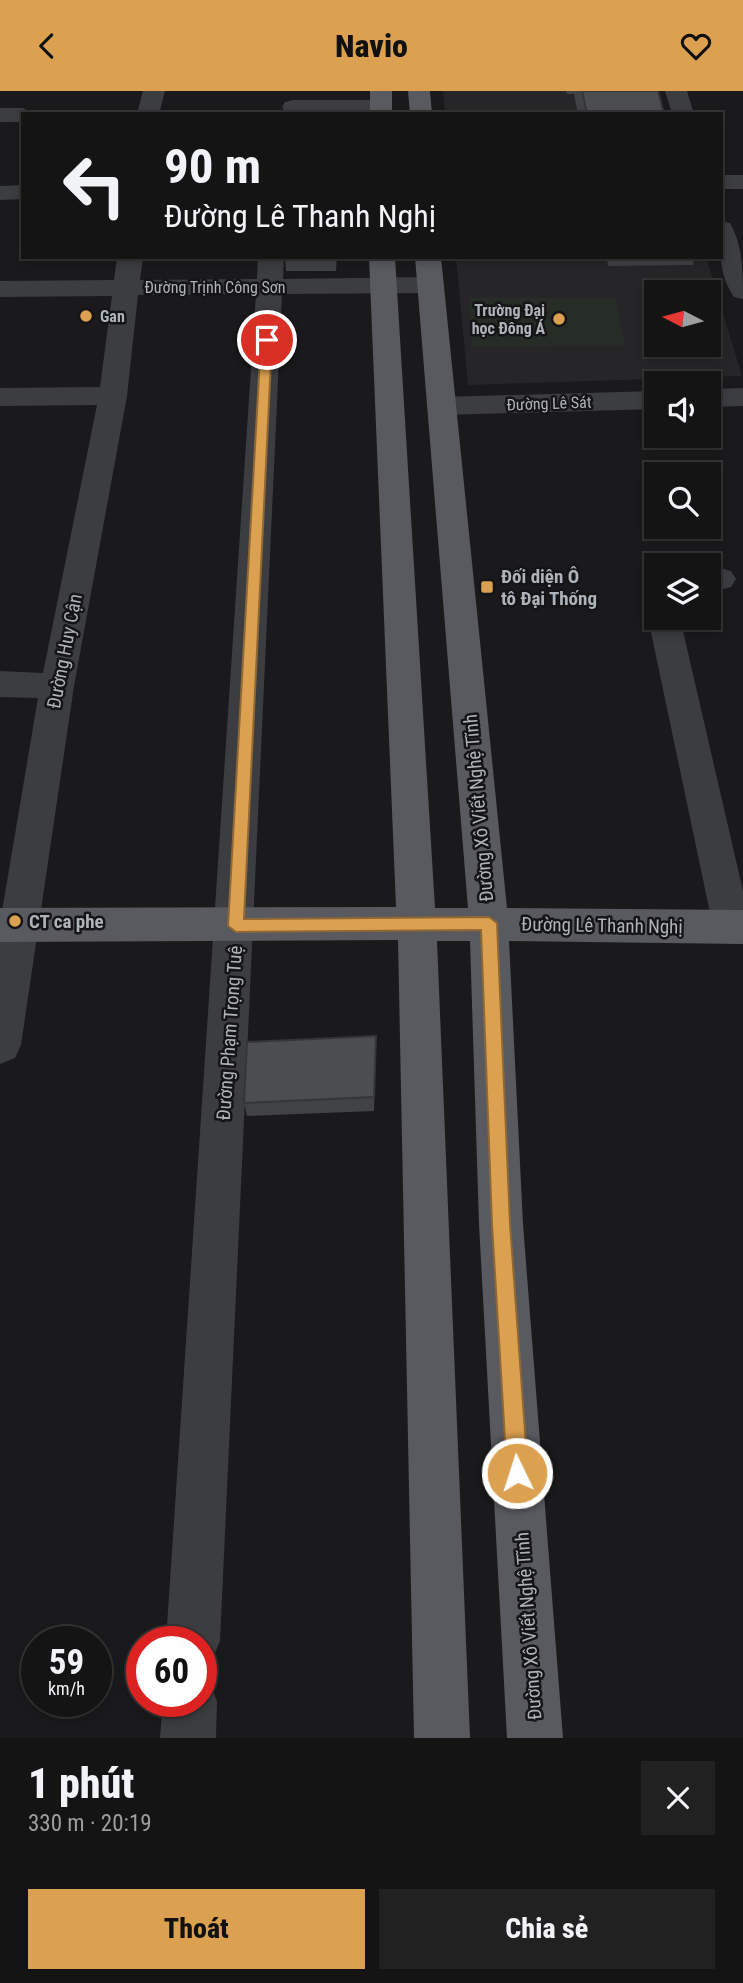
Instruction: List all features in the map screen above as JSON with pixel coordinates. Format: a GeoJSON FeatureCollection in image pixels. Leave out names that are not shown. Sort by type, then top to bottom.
{"type":"FeatureCollection","features":[{"type":"Feature","properties":{"kind":"main road"},"geometry":{"type":"LineString","coordinates":[[419,91],[421,112]]}},
{"type":"Feature","properties":{"kind":"main road"},"geometry":{"type":"LineString","coordinates":[[383,271],[416,923],[442,1738]]}},
{"type":"Feature","properties":{"kind":"main road","name":"Đường Xô Viết Nghệ Tĩnh"},"geometry":{"type":"LineString","coordinates":[[429,271],[489,923],[501,1224],[535,1738]]}},
{"type":"Feature","properties":{"kind":"main road","name":"Đường Lê Thanh Nghị"},"geometry":{"type":"LineString","coordinates":[[10,926],[489,923],[738,927]]}},
{"type":"Feature","properties":{"kind":"street"},"geometry":{"type":"LineString","coordinates":[[149,112],[154,91]]}},
{"type":"Feature","properties":{"kind":"street"},"geometry":{"type":"LineString","coordinates":[[676,91],[682,112]]}},
{"type":"Feature","properties":{"kind":"street"},"geometry":{"type":"LineString","coordinates":[[293,107],[381,104]]}},
{"type":"Feature","properties":{"kind":"street"},"geometry":{"type":"LineString","coordinates":[[0,115],[21,115]]}},
{"type":"Feature","properties":{"kind":"street"},"geometry":{"type":"LineString","coordinates":[[723,182],[743,182]]}},
{"type":"Feature","properties":{"kind":"street"},"geometry":{"type":"LineString","coordinates":[[0,193],[21,192]]}},
{"type":"Feature","properties":{"kind":"street"},"geometry":{"type":"LineString","coordinates":[[723,233],[741,280]]}},
{"type":"Feature","properties":{"kind":"street","name":"Đường Trịnh Công Sơn"},"geometry":{"type":"LineString","coordinates":[[0,289],[127,272],[429,271]]}},
{"type":"Feature","properties":{"kind":"street","name":"Đường Huy Cận"},"geometry":{"type":"LineString","coordinates":[[0,1045],[10,926],[113,396],[127,272]]}},
{"type":"Feature","properties":{"kind":"street","name":"Đường Phạm Trọng Tuệ"},"geometry":{"type":"LineString","coordinates":[[194,1626],[236,926],[271,272]]}},
{"type":"Feature","properties":{"kind":"street"},"geometry":{"type":"LineString","coordinates":[[0,397],[113,396]]}},
{"type":"Feature","properties":{"kind":"street"},"geometry":{"type":"LineString","coordinates":[[721,398],[743,397]]}},
{"type":"Feature","properties":{"kind":"street","name":"Đường Lê Sát"},"geometry":{"type":"LineString","coordinates":[[442,406],[644,400]]}},
{"type":"Feature","properties":{"kind":"street"},"geometry":{"type":"LineString","coordinates":[[667,630],[738,927]]}},
{"type":"Feature","properties":{"kind":"street"},"geometry":{"type":"LineString","coordinates":[[0,684],[57,686]]}},
{"type":"Feature","properties":{"kind":"street"},"geometry":{"type":"LineString","coordinates":[[188,1738],[189,1717]]}},
{"type":"Feature","properties":{"kind":"shaded area"},"geometry":{"type":"Polygon","coordinates":[[[443,91],[656,91],[662,112],[445,112],[443,91]]]}},
{"type":"Feature","properties":{"kind":"shaded area","name":"Trường Đại học Đông Á"},"geometry":{"type":"Polygon","coordinates":[[[456,259],[707,259],[713,280],[644,280],[644,357],[721,357],[721,307],[742,376],[721,377],[721,371],[644,371],[644,379],[468,385],[456,259]]]}},
{"type":"Feature","properties":{"kind":"shaded area"},"geometry":{"type":"Polygon","coordinates":[[[469,298],[615,298],[625,345],[473,346],[469,298]]]}},
{"type":"Feature","properties":{"kind":"building"},"geometry":{"type":"Polygon","coordinates":[[[582,91],[658,91],[663,112],[587,112],[582,91]]]}},
{"type":"Feature","properties":{"kind":"building"},"geometry":{"type":"Polygon","coordinates":[[[376,1036],[374,1097],[244,1103],[247,1042],[376,1036]]]}},
{"type":"Feature","properties":{"kind":"place","name":"Gan"},"geometry":{"type":"Point","coordinates":[86,316]}},
{"type":"Feature","properties":{"kind":"place","name":"Trường Đại học Đông Á"},"geometry":{"type":"Point","coordinates":[559,319]}},
{"type":"Feature","properties":{"kind":"place","name":"Đối diện Ô tô Đại Thống"},"geometry":{"type":"Point","coordinates":[487,587]}},
{"type":"Feature","properties":{"kind":"place","name":"CT ca phe"},"geometry":{"type":"Point","coordinates":[15,921]}},
{"type":"Feature","properties":{"kind":"route"},"geometry":{"type":"LineString","coordinates":[[267,340],[238,848],[236,926],[489,923],[501,1224],[517,1473]]}}]}
